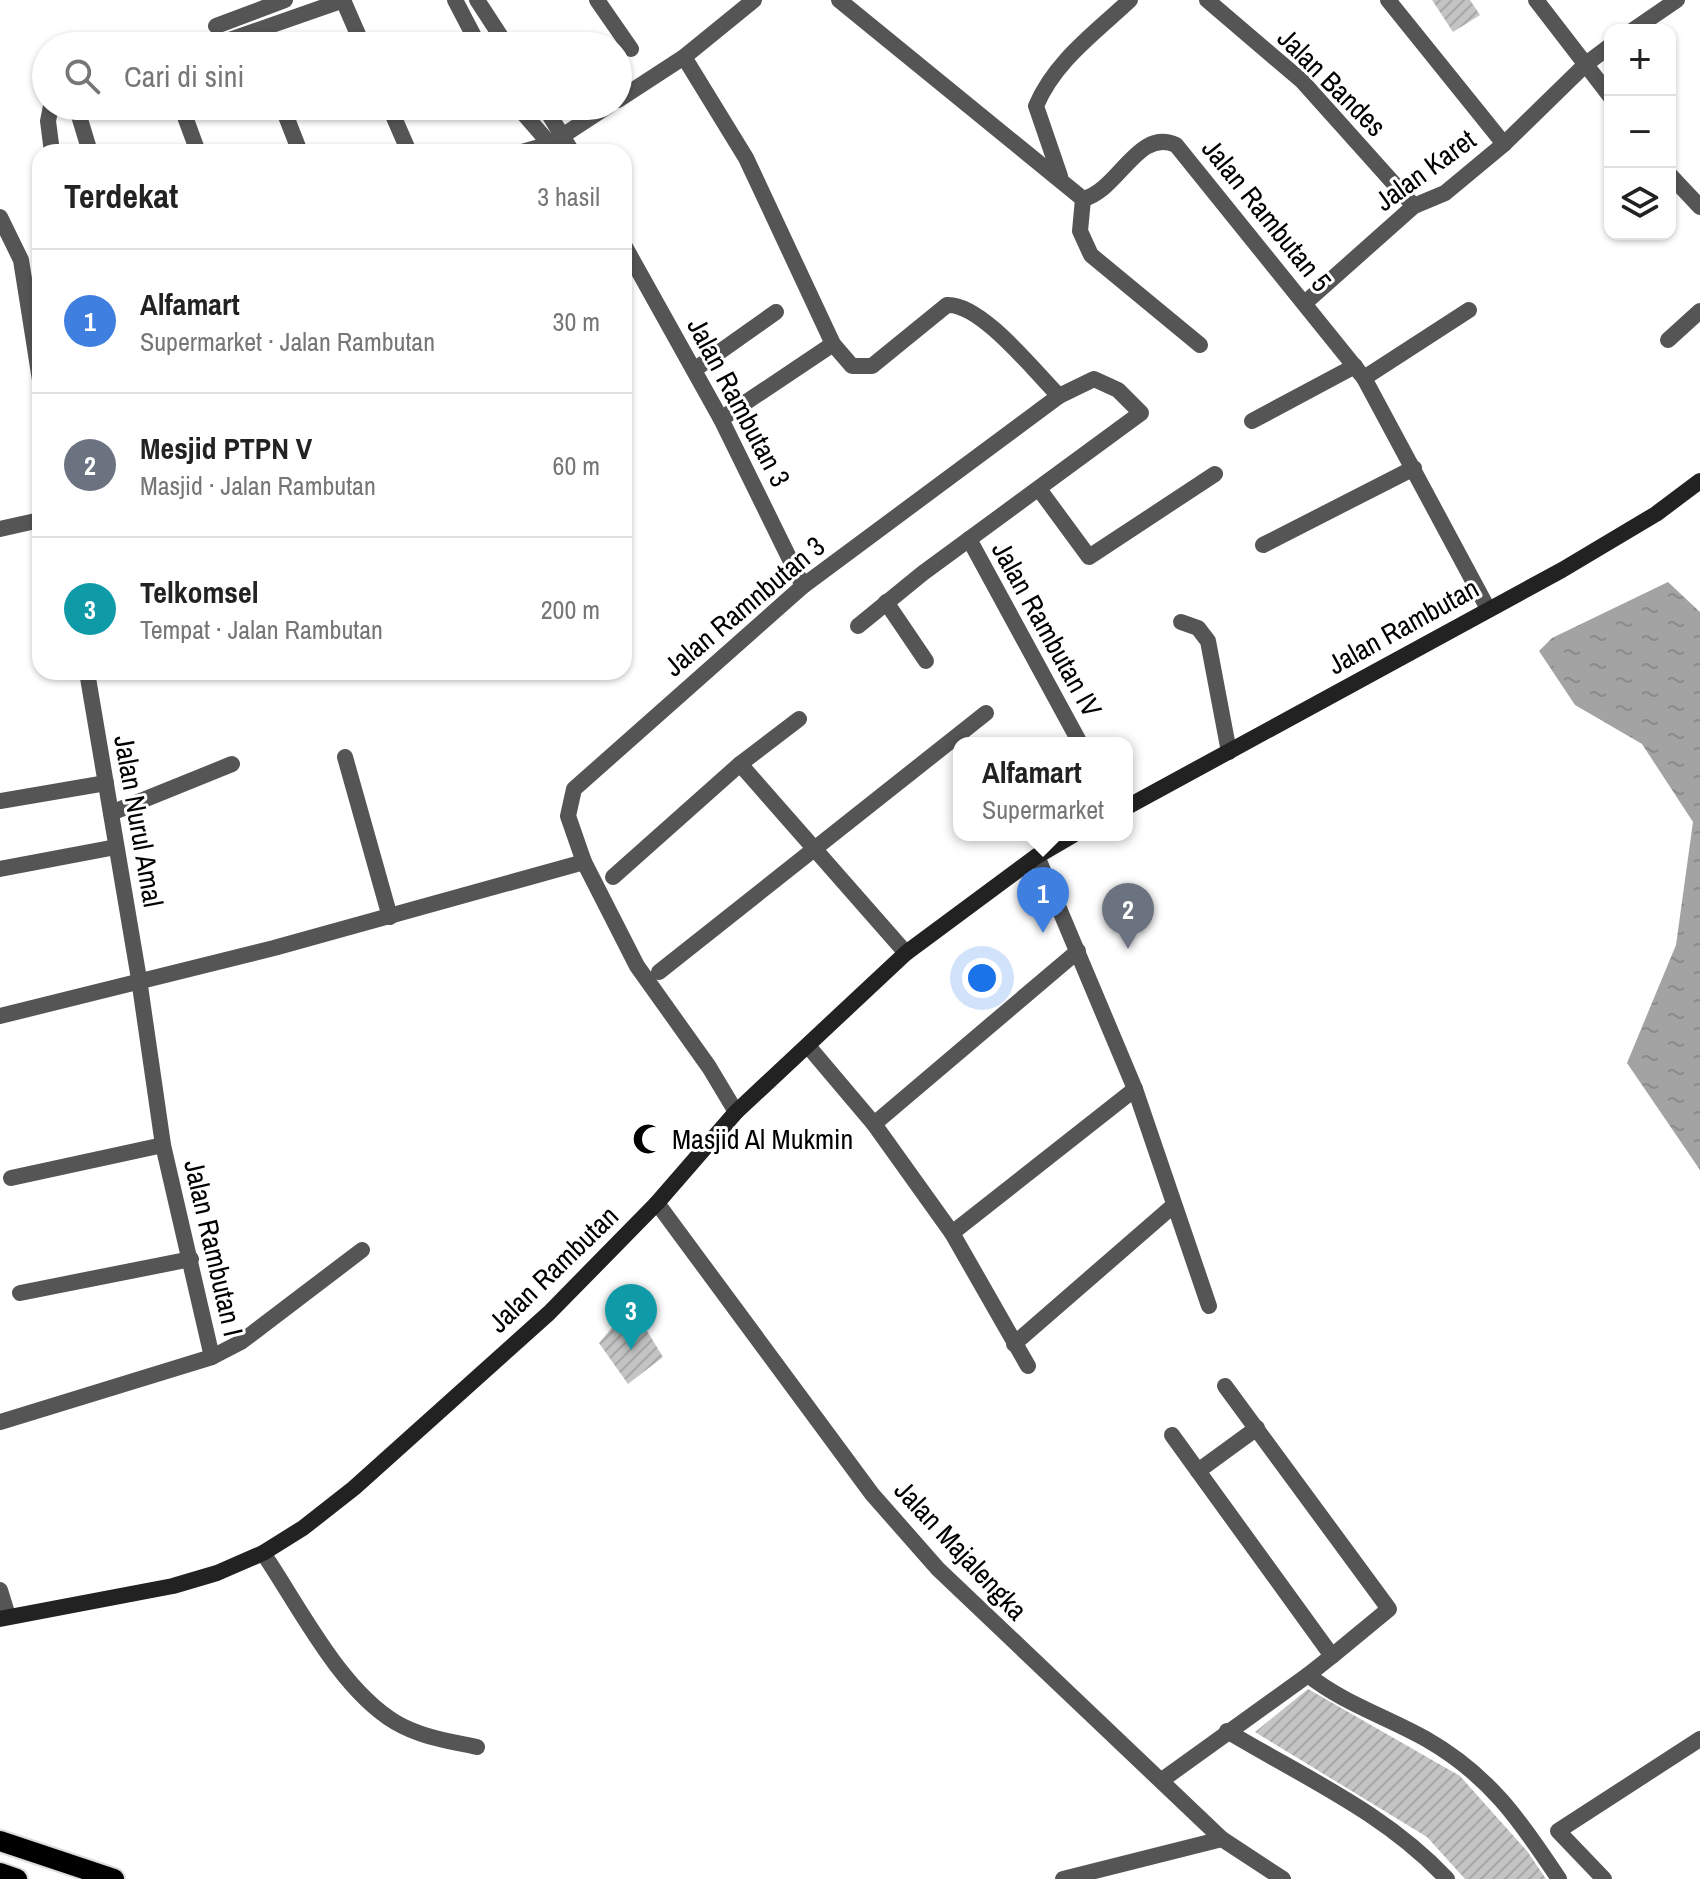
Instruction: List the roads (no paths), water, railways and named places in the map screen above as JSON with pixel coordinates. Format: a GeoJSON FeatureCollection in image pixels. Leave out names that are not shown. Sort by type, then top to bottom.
{"type":"FeatureCollection","features":[{"type":"Feature","properties":{"kind":"main road","name":"Jalan Rambutan"},"geometry":{"type":"LineString","coordinates":[[1133,804],[1602,546],[1656,514],[1700,481]]}},
{"type":"Feature","properties":{"kind":"main road","name":"Jalan Rambutan"},"geometry":{"type":"LineString","coordinates":[[4,1618],[173,1586],[217,1573],[263,1553],[303,1528],[354,1488],[549,1313],[657,1203],[736,1112],[906,953],[1037,856],[1063,841]]}},
{"type":"Feature","properties":{"kind":"main road"},"geometry":{"type":"LineString","coordinates":[[0,1841],[114,1879]]}},
{"type":"Feature","properties":{"kind":"main road"},"geometry":{"type":"LineString","coordinates":[[0,1873],[17,1879]]}},
{"type":"Feature","properties":{"kind":"street"},"geometry":{"type":"LineString","coordinates":[[216,26],[285,0]]}},
{"type":"Feature","properties":{"kind":"street"},"geometry":{"type":"LineString","coordinates":[[273,32],[344,0],[357,32]]}},
{"type":"Feature","properties":{"kind":"street"},"geometry":{"type":"LineString","coordinates":[[455,0],[472,32]]}},
{"type":"Feature","properties":{"kind":"street"},"geometry":{"type":"LineString","coordinates":[[597,0],[619,32]]}},
{"type":"Feature","properties":{"kind":"street"},"geometry":{"type":"LineString","coordinates":[[632,91],[684,57],[754,0]]}},
{"type":"Feature","properties":{"kind":"street"},"geometry":{"type":"LineString","coordinates":[[839,0],[1083,199],[1080,231],[1091,255],[1200,345]]}},
{"type":"Feature","properties":{"kind":"street"},"geometry":{"type":"LineString","coordinates":[[1062,179],[1036,106],[1048,79],[1060,64],[1130,0]]}},
{"type":"Feature","properties":{"kind":"street","name":"Jalan Bandes"},"geometry":{"type":"LineString","coordinates":[[1207,0],[1302,81],[1414,206]]}},
{"type":"Feature","properties":{"kind":"street"},"geometry":{"type":"LineString","coordinates":[[1388,0],[1504,144]]}},
{"type":"Feature","properties":{"kind":"street"},"geometry":{"type":"LineString","coordinates":[[1536,0],[1604,88]]}},
{"type":"Feature","properties":{"kind":"street"},"geometry":{"type":"LineString","coordinates":[[1642,24],[1677,0]]}},
{"type":"Feature","properties":{"kind":"street"},"geometry":{"type":"LineString","coordinates":[[480,1],[499,32]]}},
{"type":"Feature","properties":{"kind":"street","name":"Jalan Karet"},"geometry":{"type":"LineString","coordinates":[[1306,302],[1414,206],[1445,193],[1504,144],[1586,64],[1604,50]]}},
{"type":"Feature","properties":{"kind":"street"},"geometry":{"type":"LineString","coordinates":[[684,57],[746,158],[833,344],[852,366],[872,366],[947,305],[956,304],[979,316],[1059,396]]}},
{"type":"Feature","properties":{"kind":"street"},"geometry":{"type":"LineString","coordinates":[[48,120],[51,144]]}},
{"type":"Feature","properties":{"kind":"street"},"geometry":{"type":"LineString","coordinates":[[80,120],[88,144]]}},
{"type":"Feature","properties":{"kind":"street"},"geometry":{"type":"LineString","coordinates":[[186,120],[195,144]]}},
{"type":"Feature","properties":{"kind":"street"},"geometry":{"type":"LineString","coordinates":[[287,120],[297,144]]}},
{"type":"Feature","properties":{"kind":"street"},"geometry":{"type":"LineString","coordinates":[[395,120],[406,144]]}},
{"type":"Feature","properties":{"kind":"street"},"geometry":{"type":"LineString","coordinates":[[533,120],[561,144]]}},
{"type":"Feature","properties":{"kind":"street"},"geometry":{"type":"LineString","coordinates":[[549,120],[556,140]]}},
{"type":"Feature","properties":{"kind":"street"},"geometry":{"type":"LineString","coordinates":[[545,144],[587,120]]}},
{"type":"Feature","properties":{"kind":"street","name":"Jalan Rambutan 5"},"geometry":{"type":"LineString","coordinates":[[1083,199],[1106,188],[1149,143],[1165,140],[1182,152],[1360,372],[1487,607]]}},
{"type":"Feature","properties":{"kind":"street"},"geometry":{"type":"LineString","coordinates":[[1676,181],[1700,207]]}},
{"type":"Feature","properties":{"kind":"street"},"geometry":{"type":"LineString","coordinates":[[0,217],[21,260],[32,329]]}},
{"type":"Feature","properties":{"kind":"street","name":"Jalan Rambutan 3"},"geometry":{"type":"LineString","coordinates":[[632,259],[721,419],[803,586]]}},
{"type":"Feature","properties":{"kind":"street"},"geometry":{"type":"LineString","coordinates":[[1252,421],[1360,372],[1469,310]]}},
{"type":"Feature","properties":{"kind":"street"},"geometry":{"type":"LineString","coordinates":[[1668,340],[1700,311]]}},
{"type":"Feature","properties":{"kind":"street"},"geometry":{"type":"LineString","coordinates":[[694,370],[776,312]]}},
{"type":"Feature","properties":{"kind":"street"},"geometry":{"type":"LineString","coordinates":[[721,419],[833,344]]}},
{"type":"Feature","properties":{"kind":"street","name":"Jalan Ramnbutan 3"},"geometry":{"type":"LineString","coordinates":[[736,1112],[709,1067],[637,966],[584,862],[567,810],[580,782],[803,586],[1059,396],[1094,379],[1118,390],[1141,413],[1039,489]]}},
{"type":"Feature","properties":{"kind":"street"},"geometry":{"type":"LineString","coordinates":[[1263,545],[1414,468]]}},
{"type":"Feature","properties":{"kind":"street"},"geometry":{"type":"LineString","coordinates":[[858,626],[1039,489],[1089,557],[1215,474]]}},
{"type":"Feature","properties":{"kind":"street"},"geometry":{"type":"LineString","coordinates":[[0,529],[32,522]]}},
{"type":"Feature","properties":{"kind":"street","name":"Jalan Rambutan IV"},"geometry":{"type":"LineString","coordinates":[[969,539],[1077,737]]}},
{"type":"Feature","properties":{"kind":"street"},"geometry":{"type":"LineString","coordinates":[[886,602],[926,661]]}},
{"type":"Feature","properties":{"kind":"street"},"geometry":{"type":"LineString","coordinates":[[1181,622],[1198,628],[1208,641],[1229,752]]}},
{"type":"Feature","properties":{"kind":"street","name":"Jalan Nurul Amal"},"geometry":{"type":"LineString","coordinates":[[88,680],[139,979]]}},
{"type":"Feature","properties":{"kind":"street"},"geometry":{"type":"LineString","coordinates":[[955,737],[986,713]]}},
{"type":"Feature","properties":{"kind":"street"},"geometry":{"type":"LineString","coordinates":[[613,877],[740,764],[799,719]]}},
{"type":"Feature","properties":{"kind":"street"},"geometry":{"type":"LineString","coordinates":[[659,972],[813,846],[953,738]]}},
{"type":"Feature","properties":{"kind":"street"},"geometry":{"type":"LineString","coordinates":[[345,757],[390,917]]}},
{"type":"Feature","properties":{"kind":"street"},"geometry":{"type":"LineString","coordinates":[[111,813],[232,764]]}},
{"type":"Feature","properties":{"kind":"street"},"geometry":{"type":"LineString","coordinates":[[740,764],[906,953]]}},
{"type":"Feature","properties":{"kind":"street"},"geometry":{"type":"LineString","coordinates":[[0,801],[106,783]]}},
{"type":"Feature","properties":{"kind":"street"},"geometry":{"type":"LineString","coordinates":[[0,869],[116,847]]}},
{"type":"Feature","properties":{"kind":"street"},"geometry":{"type":"LineString","coordinates":[[1037,856],[1135,1089],[1209,1306]]}},
{"type":"Feature","properties":{"kind":"street"},"geometry":{"type":"LineString","coordinates":[[0,1016],[390,917],[584,862]]}},
{"type":"Feature","properties":{"kind":"street"},"geometry":{"type":"LineString","coordinates":[[874,1124],[1078,951]]}},
{"type":"Feature","properties":{"kind":"street","name":"Jalan Rambutan I"},"geometry":{"type":"LineString","coordinates":[[0,1422],[212,1357],[163,1145],[139,979]]}},
{"type":"Feature","properties":{"kind":"street"},"geometry":{"type":"LineString","coordinates":[[808,1046],[874,1124],[952,1233],[1028,1366]]}},
{"type":"Feature","properties":{"kind":"street"},"geometry":{"type":"LineString","coordinates":[[952,1233],[1135,1089]]}},
{"type":"Feature","properties":{"kind":"street"},"geometry":{"type":"LineString","coordinates":[[11,1178],[163,1145]]}},
{"type":"Feature","properties":{"kind":"street","name":"Jalan Majalengka"},"geometry":{"type":"LineString","coordinates":[[657,1203],[902,1530],[996,1627],[1222,1839],[1283,1879]]}},
{"type":"Feature","properties":{"kind":"street"},"geometry":{"type":"LineString","coordinates":[[1014,1344],[1174,1205]]}},
{"type":"Feature","properties":{"kind":"street"},"geometry":{"type":"LineString","coordinates":[[212,1357],[241,1342],[362,1250]]}},
{"type":"Feature","properties":{"kind":"street"},"geometry":{"type":"LineString","coordinates":[[20,1293],[191,1259]]}},
{"type":"Feature","properties":{"kind":"street"},"geometry":{"type":"LineString","coordinates":[[1162,1780],[1308,1675],[1389,1609],[1225,1386]]}},
{"type":"Feature","properties":{"kind":"street"},"geometry":{"type":"LineString","coordinates":[[1198,1471],[1257,1428]]}},
{"type":"Feature","properties":{"kind":"street"},"geometry":{"type":"LineString","coordinates":[[1172,1435],[1332,1656]]}},
{"type":"Feature","properties":{"kind":"street"},"geometry":{"type":"LineString","coordinates":[[263,1553],[346,1678],[369,1702],[395,1722],[425,1735],[477,1747]]}},
{"type":"Feature","properties":{"kind":"street"},"geometry":{"type":"LineString","coordinates":[[0,1590],[4,1618]]}},
{"type":"Feature","properties":{"kind":"street"},"geometry":{"type":"LineString","coordinates":[[1308,1675],[1323,1687],[1426,1739],[1477,1772],[1510,1807],[1559,1879]]}},
{"type":"Feature","properties":{"kind":"street"},"geometry":{"type":"LineString","coordinates":[[1227,1731],[1384,1822],[1422,1853],[1447,1879]]}},
{"type":"Feature","properties":{"kind":"street"},"geometry":{"type":"LineString","coordinates":[[1604,1879],[1558,1831],[1700,1739]]}},
{"type":"Feature","properties":{"kind":"street"},"geometry":{"type":"LineString","coordinates":[[1063,1879],[1222,1839]]}},
{"type":"Feature","properties":{"kind":"water"},"geometry":{"type":"Polygon","coordinates":[[[1668,582],[1700,612],[1700,1170],[1627,1063],[1676,945],[1693,822],[1642,744],[1575,705],[1539,651],[1552,638],[1668,582]]]}},
{"type":"Feature","properties":{"kind":"place","name":"Alfamart"},"geometry":{"type":"Point","coordinates":[1043,933]}},
{"type":"Feature","properties":{"kind":"place","name":"Mesjid PTPN V"},"geometry":{"type":"Point","coordinates":[1128,949]}},
{"type":"Feature","properties":{"kind":"place","name":"Masjid Al Mukmin"},"geometry":{"type":"Point","coordinates":[648,1139]}},
{"type":"Feature","properties":{"kind":"place","name":"Telkomsel"},"geometry":{"type":"Point","coordinates":[631,1350]}}]}
